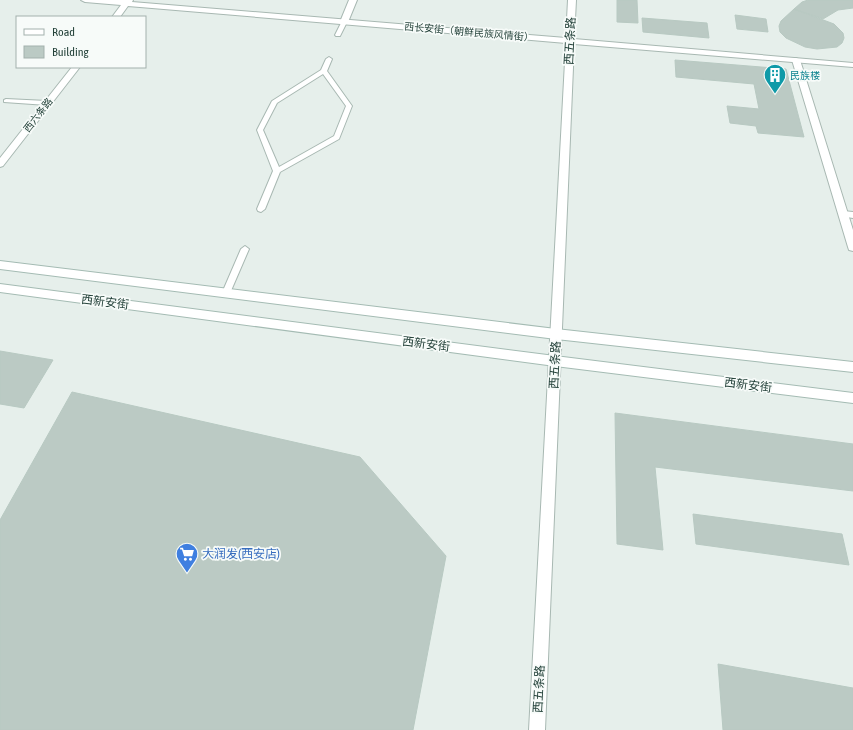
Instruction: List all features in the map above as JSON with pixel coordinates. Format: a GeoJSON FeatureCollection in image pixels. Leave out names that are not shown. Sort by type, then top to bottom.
{"type":"FeatureCollection","features":[{"type":"Feature","properties":{"kind":"street","name":"西长安街（朝鲜民族风情街）"},"geometry":{"type":"LineString","coordinates":[[84,0],[128,2],[344,22],[853,65]]}},
{"type":"Feature","properties":{"kind":"street"},"geometry":{"type":"LineString","coordinates":[[344,22],[353,0]]}},
{"type":"Feature","properties":{"kind":"street","name":"西五条路"},"geometry":{"type":"LineString","coordinates":[[537,730],[572,0]]}},
{"type":"Feature","properties":{"kind":"street"},"geometry":{"type":"LineString","coordinates":[[117,16],[128,2]]}},
{"type":"Feature","properties":{"kind":"street"},"geometry":{"type":"LineString","coordinates":[[796,60],[853,247]]}},
{"type":"Feature","properties":{"kind":"street","name":"西六条路"},"geometry":{"type":"LineString","coordinates":[[0,164],[75,68]]}},
{"type":"Feature","properties":{"kind":"street","name":"西新安街"},"geometry":{"type":"LineString","coordinates":[[0,266],[556,334],[853,366]]}},
{"type":"Feature","properties":{"kind":"street","name":"西新安街"},"geometry":{"type":"LineString","coordinates":[[0,288],[555,361],[853,398]]}},
{"type":"Feature","properties":{"kind":"lane"},"geometry":{"type":"LineString","coordinates":[[338,35],[344,22]]}},
{"type":"Feature","properties":{"kind":"lane"},"geometry":{"type":"LineString","coordinates":[[277,171],[260,130],[274,102],[324,71],[329,59]]}},
{"type":"Feature","properties":{"kind":"lane"},"geometry":{"type":"LineString","coordinates":[[261,209],[277,171],[337,137],[349,106],[324,71]]}},
{"type":"Feature","properties":{"kind":"lane"},"geometry":{"type":"LineString","coordinates":[[6,101],[47,103]]}},
{"type":"Feature","properties":{"kind":"lane"},"geometry":{"type":"LineString","coordinates":[[843,214],[853,215]]}},
{"type":"Feature","properties":{"kind":"lane"},"geometry":{"type":"LineString","coordinates":[[226,293],[245,249]]}},
{"type":"Feature","properties":{"kind":"building"},"geometry":{"type":"Polygon","coordinates":[[[617,0],[637,0],[638,23],[617,22],[617,0]]]}},
{"type":"Feature","properties":{"kind":"building"},"geometry":{"type":"Polygon","coordinates":[[[808,0],[853,0],[853,8],[838,10],[823,19],[794,9],[802,2],[808,0]]]}},
{"type":"Feature","properties":{"kind":"building"},"geometry":{"type":"Polygon","coordinates":[[[794,9],[834,24],[843,33],[844,38],[842,43],[837,47],[817,49],[805,47],[786,38],[780,32],[779,26],[781,21],[794,9]]]}},
{"type":"Feature","properties":{"kind":"building"},"geometry":{"type":"Polygon","coordinates":[[[735,15],[766,19],[768,32],[737,29],[735,15]]]}},
{"type":"Feature","properties":{"kind":"building"},"geometry":{"type":"Polygon","coordinates":[[[642,18],[707,23],[709,38],[643,32],[642,18]]]}},
{"type":"Feature","properties":{"kind":"building","name":"民族楼"},"geometry":{"type":"Polygon","coordinates":[[[675,60],[786,69],[804,137],[758,133],[756,126],[730,123],[727,106],[759,109],[754,84],[676,77],[675,60]]]}},
{"type":"Feature","properties":{"kind":"building"},"geometry":{"type":"Polygon","coordinates":[[[0,351],[53,360],[24,408],[0,404],[0,351]]]}},
{"type":"Feature","properties":{"kind":"building"},"geometry":{"type":"Polygon","coordinates":[[[72,392],[360,457],[446,556],[413,730],[0,730],[0,520],[72,392]]]}},
{"type":"Feature","properties":{"kind":"building"},"geometry":{"type":"Polygon","coordinates":[[[615,413],[853,444],[853,491],[655,467],[663,550],[617,544],[615,413]]]}},
{"type":"Feature","properties":{"kind":"building"},"geometry":{"type":"Polygon","coordinates":[[[693,514],[842,534],[849,565],[696,544],[693,514]]]}},
{"type":"Feature","properties":{"kind":"building"},"geometry":{"type":"Polygon","coordinates":[[[718,664],[853,688],[853,730],[723,730],[718,664]]]}},
{"type":"Feature","properties":{"kind":"place","name":"民族楼"},"geometry":{"type":"Point","coordinates":[775,94]}},
{"type":"Feature","properties":{"kind":"place","name":"大润发(西安店)"},"geometry":{"type":"Point","coordinates":[187,574]}}]}
